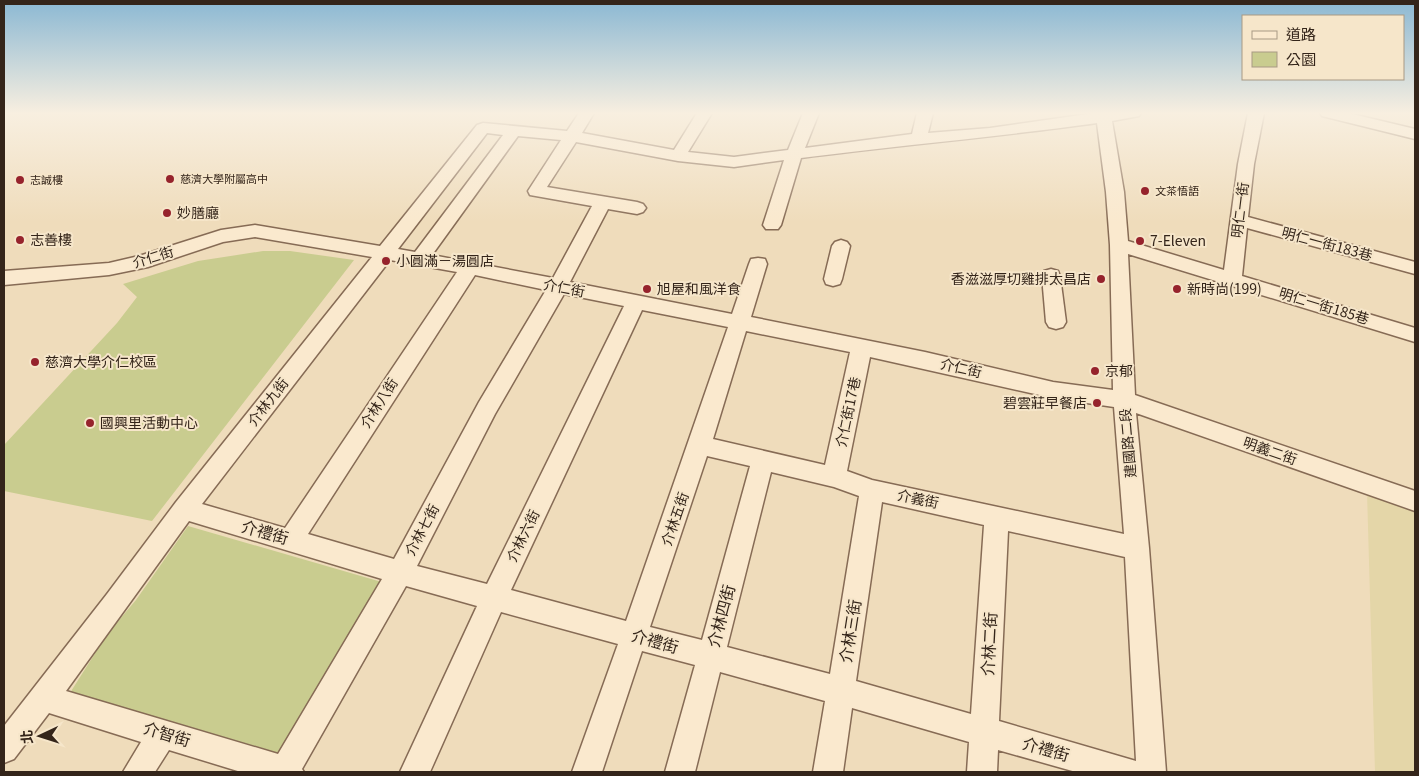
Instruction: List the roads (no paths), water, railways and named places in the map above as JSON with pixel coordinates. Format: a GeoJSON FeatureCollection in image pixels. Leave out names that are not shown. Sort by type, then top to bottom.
{"type":"FeatureCollection","features":[{"type":"Feature","properties":{"kind":"street","name":"介林九街"},"geometry":{"type":"LineString","coordinates":[[4,749],[184,509],[466,149]]}},
{"type":"Feature","properties":{"kind":"street"},"geometry":{"type":"LineString","coordinates":[[419,260],[500,149]]}},
{"type":"Feature","properties":{"kind":"street"},"geometry":{"type":"LineString","coordinates":[[562,149],[536,191],[637,208]]}},
{"type":"Feature","properties":{"kind":"street","name":"介林九街"},"geometry":{"type":"LineString","coordinates":[[641,149],[678,156],[734,162],[841,149]]}},
{"type":"Feature","properties":{"kind":"street"},"geometry":{"type":"LineString","coordinates":[[678,156],[682,149]]}},
{"type":"Feature","properties":{"kind":"street"},"geometry":{"type":"LineString","coordinates":[[772,226],[797,149]]}},
{"type":"Feature","properties":{"kind":"street","name":"建國路二段"},"geometry":{"type":"LineString","coordinates":[[1108,149],[1115,192],[1119,245],[1124,400],[1151,772]]}},
{"type":"Feature","properties":{"kind":"street","name":"明仁一街"},"geometry":{"type":"LineString","coordinates":[[1232,278],[1249,149]]}},
{"type":"Feature","properties":{"kind":"street","name":"介林七街"},"geometry":{"type":"LineString","coordinates":[[286,772],[400,573],[487,408],[558,287],[603,201]]}},
{"type":"Feature","properties":{"kind":"street","name":"明仁一街183巷"},"geometry":{"type":"LineString","coordinates":[[1239,220],[1415,268]]}},
{"type":"Feature","properties":{"kind":"street","name":"介仁街"},"geometry":{"type":"LineString","coordinates":[[4,278],[109,269],[141,262],[221,236],[255,231],[470,268],[925,360],[1053,390],[1124,400]]}},
{"type":"Feature","properties":{"kind":"street","name":"明仁一街185巷"},"geometry":{"type":"LineString","coordinates":[[1119,245],[1415,335]]}},
{"type":"Feature","properties":{"kind":"street"},"geometry":{"type":"LineString","coordinates":[[832,279],[841,246]]}},
{"type":"Feature","properties":{"kind":"street","name":"介林五街"},"geometry":{"type":"LineString","coordinates":[[587,772],[700,445],[758,264]]}},
{"type":"Feature","properties":{"kind":"street","name":"介林八街"},"geometry":{"type":"LineString","coordinates":[[291,539],[391,384],[470,268]]}},
{"type":"Feature","properties":{"kind":"street"},"geometry":{"type":"LineString","coordinates":[[1051,276],[1056,322]]}},
{"type":"Feature","properties":{"kind":"street","name":"介林六街"},"geometry":{"type":"LineString","coordinates":[[415,772],[494,598],[636,302]]}},
{"type":"Feature","properties":{"kind":"street","name":"介仁街17巷"},"geometry":{"type":"LineString","coordinates":[[834,477],[861,348]]}},
{"type":"Feature","properties":{"kind":"street","name":"明義二街"},"geometry":{"type":"LineString","coordinates":[[1124,400],[1415,501]]}},
{"type":"Feature","properties":{"kind":"street","name":"介義街"},"geometry":{"type":"LineString","coordinates":[[700,445],[834,477],[872,490],[1136,548]]}},
{"type":"Feature","properties":{"kind":"street","name":"介林四街"},"geometry":{"type":"LineString","coordinates":[[680,772],[763,460]]}},
{"type":"Feature","properties":{"kind":"street","name":"介林三街"},"geometry":{"type":"LineString","coordinates":[[828,772],[872,490]]}},
{"type":"Feature","properties":{"kind":"street","name":"介禮街"},"geometry":{"type":"LineString","coordinates":[[184,509],[291,539],[400,573],[634,634],[710,657],[841,691],[1127,772]]}},
{"type":"Feature","properties":{"kind":"street","name":"介林二街"},"geometry":{"type":"LineString","coordinates":[[982,772],[997,517]]}},
{"type":"Feature","properties":{"kind":"street","name":"介智街"},"geometry":{"type":"LineString","coordinates":[[44,698],[164,733],[286,772]]}},
{"type":"Feature","properties":{"kind":"street"},"geometry":{"type":"LineString","coordinates":[[138,772],[164,733]]}},
{"type":"Feature","properties":{"kind":"place","name":"慈濟大學附屬高中"},"geometry":{"type":"Point","coordinates":[170,179]}},
{"type":"Feature","properties":{"kind":"place","name":"志誠樓"},"geometry":{"type":"Point","coordinates":[20,180]}},
{"type":"Feature","properties":{"kind":"place","name":"文茶悟語"},"geometry":{"type":"Point","coordinates":[1145,191]}},
{"type":"Feature","properties":{"kind":"place","name":"妙膳廳"},"geometry":{"type":"Point","coordinates":[167,213]}},
{"type":"Feature","properties":{"kind":"place","name":"志善樓"},"geometry":{"type":"Point","coordinates":[20,240]}},
{"type":"Feature","properties":{"kind":"place","name":"7-Eleven"},"geometry":{"type":"Point","coordinates":[1140,241]}},
{"type":"Feature","properties":{"kind":"place","name":"小圓滿－湯圓店"},"geometry":{"type":"Point","coordinates":[386,261]}},
{"type":"Feature","properties":{"kind":"place","name":"香滋滋厚切雞排太昌店"},"geometry":{"type":"Point","coordinates":[1101,279]}},
{"type":"Feature","properties":{"kind":"place","name":"旭屋和風洋食"},"geometry":{"type":"Point","coordinates":[647,289]}},
{"type":"Feature","properties":{"kind":"place","name":"新時尚(199)"},"geometry":{"type":"Point","coordinates":[1177,289]}},
{"type":"Feature","properties":{"kind":"place","name":"慈濟大學介仁校區"},"geometry":{"type":"Point","coordinates":[35,362]}},
{"type":"Feature","properties":{"kind":"place","name":"京郁"},"geometry":{"type":"Point","coordinates":[1095,371]}},
{"type":"Feature","properties":{"kind":"place","name":"碧雲莊早餐店"},"geometry":{"type":"Point","coordinates":[1097,403]}},
{"type":"Feature","properties":{"kind":"place","name":"國興里活動中心"},"geometry":{"type":"Point","coordinates":[90,423]}}]}
